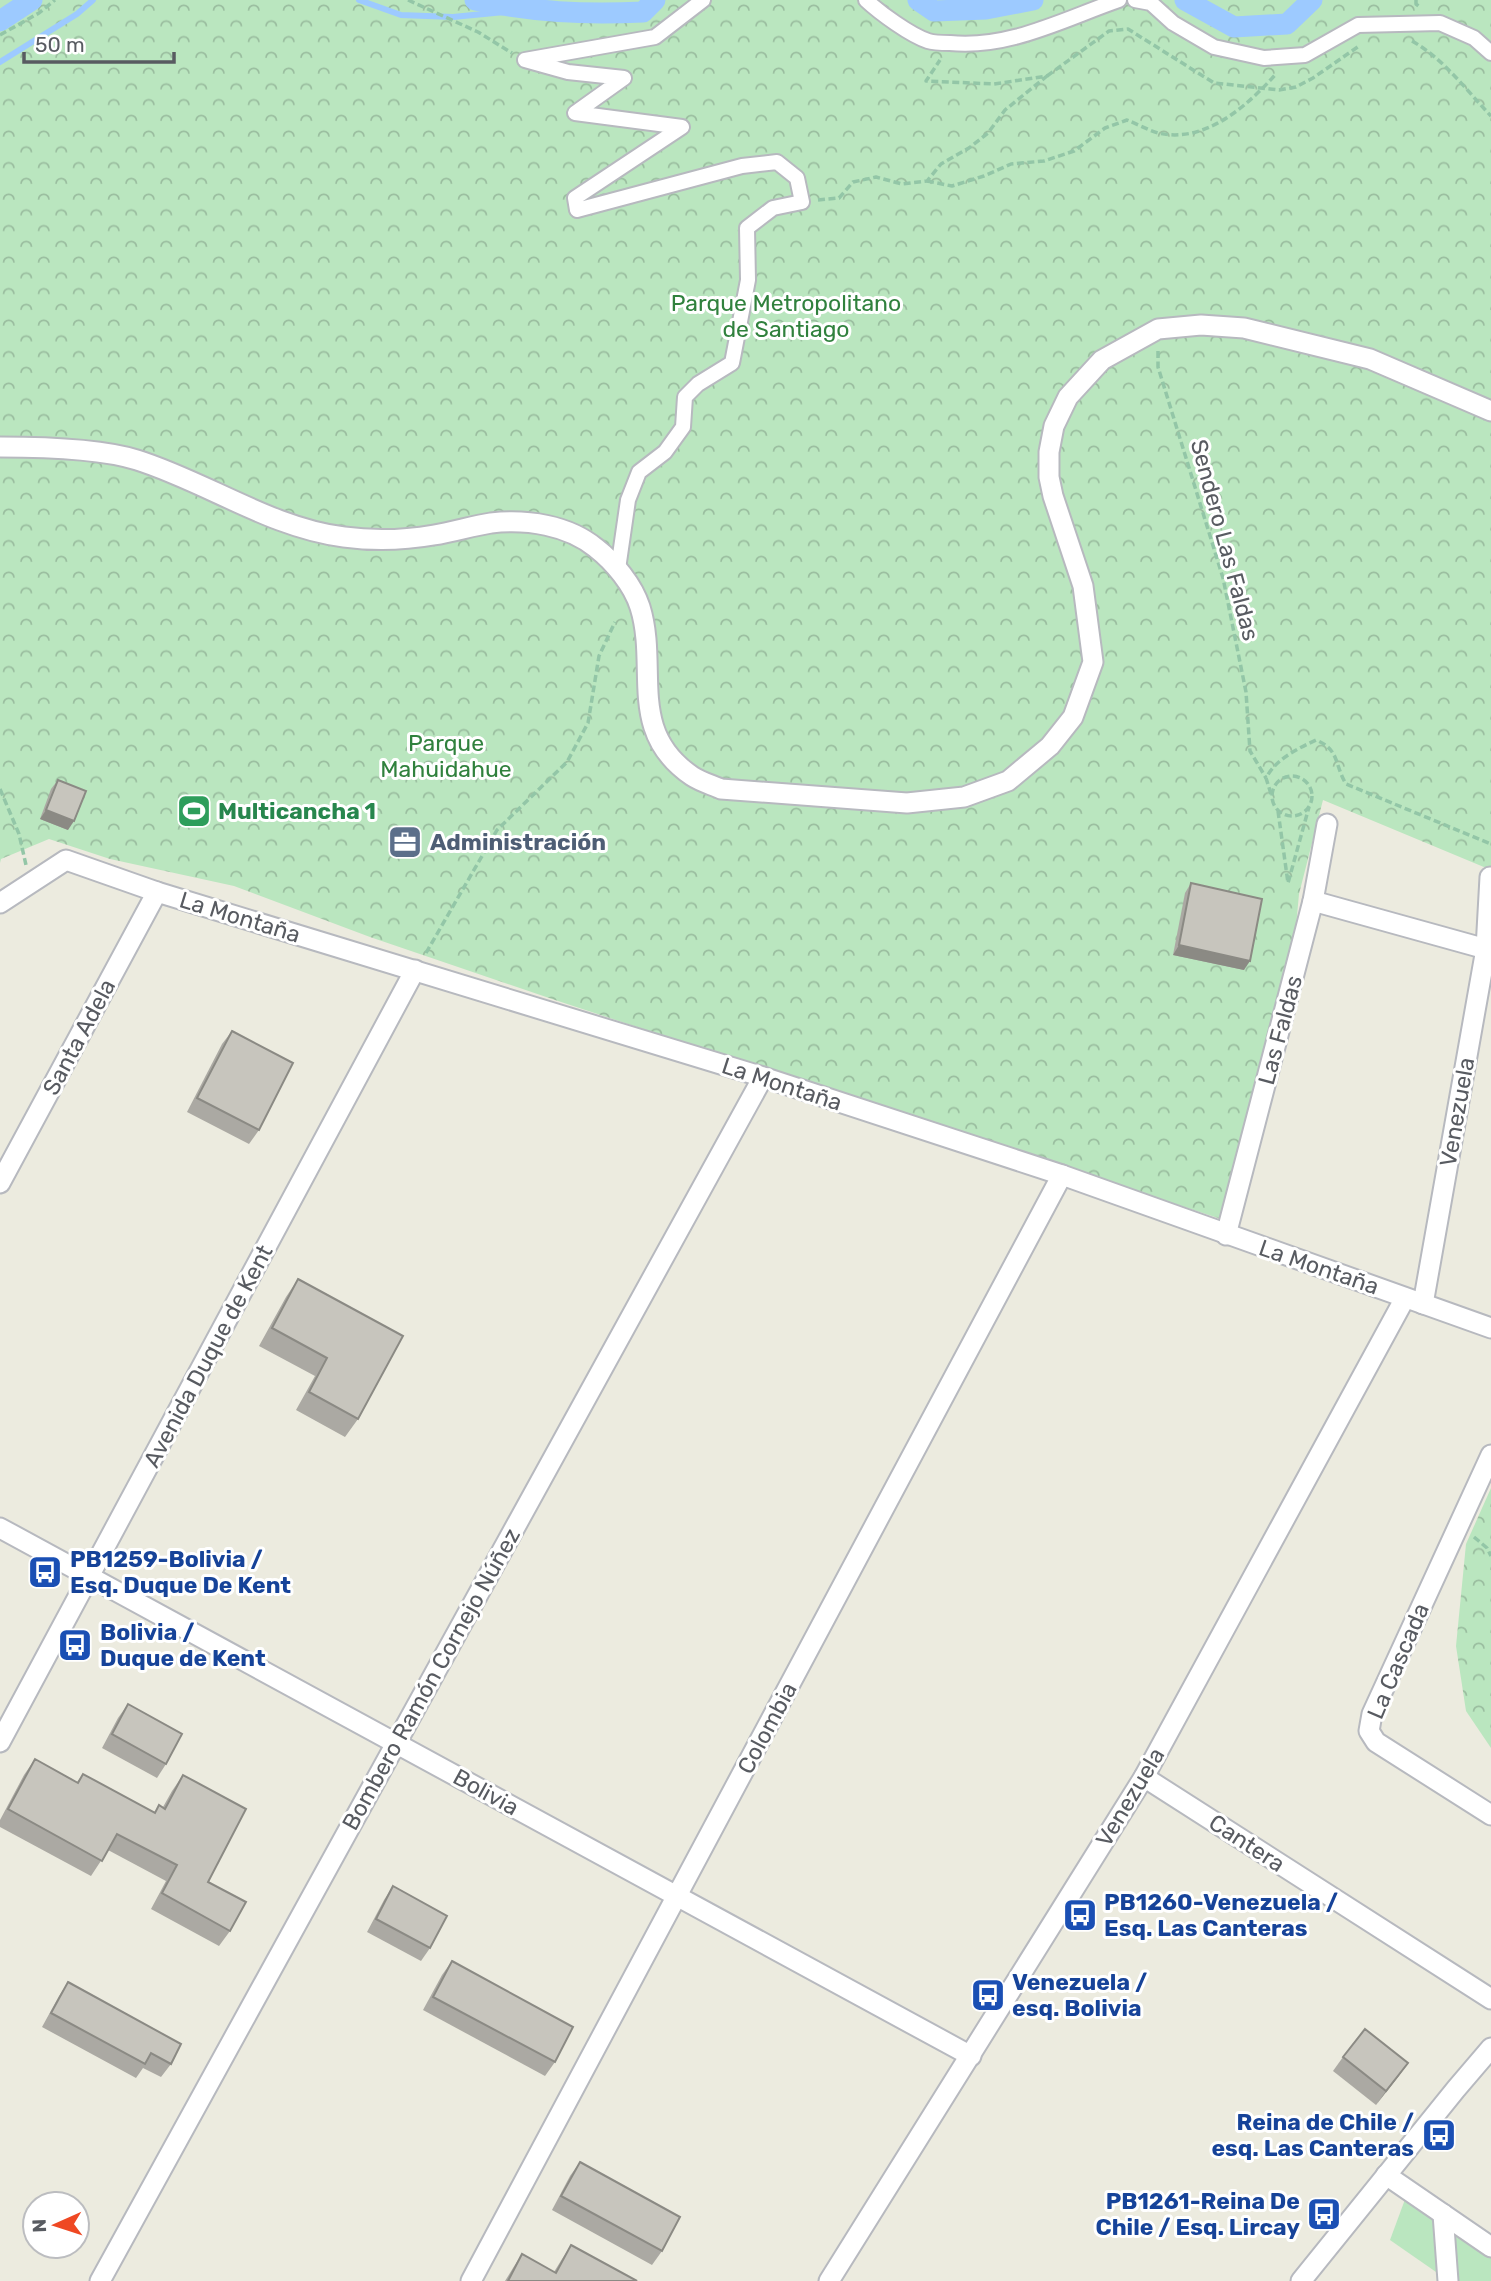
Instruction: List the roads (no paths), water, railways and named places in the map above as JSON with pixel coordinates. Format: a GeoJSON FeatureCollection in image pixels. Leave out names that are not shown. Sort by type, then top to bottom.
{"type":"FeatureCollection","features":[{"type":"Feature","properties":{"kind":"street"},"geometry":{"type":"LineString","coordinates":[[618,569],[628,500],[639,472],[665,452],[683,427],[685,397],[698,384],[732,363],[748,280],[747,228],[773,208],[802,202],[797,178],[777,162],[743,166],[577,210],[575,198],[682,127],[575,113],[624,78],[568,72],[525,60],[655,37],[703,0]]}},
{"type":"Feature","properties":{"kind":"street"},"geometry":{"type":"LineString","coordinates":[[866,0],[881,14],[928,41],[952,44],[984,43],[1044,30],[1119,0]]}},
{"type":"Feature","properties":{"kind":"street"},"geometry":{"type":"LineString","coordinates":[[1135,0],[1151,3],[1173,23],[1214,47],[1264,58],[1305,55],[1358,25],[1440,23],[1474,38],[1491,53]]}},
{"type":"Feature","properties":{"kind":"street"},"geometry":{"type":"LineString","coordinates":[[0,447],[40,447],[135,459],[282,521],[310,531],[343,537],[373,540],[433,535],[492,523],[524,523],[564,529],[596,548],[618,569],[640,605],[645,628],[651,722],[667,754],[693,776],[721,789],[907,803],[964,797],[1008,780],[1050,746],[1073,716],[1093,662],[1083,586],[1053,496],[1049,477],[1049,452],[1054,426],[1068,397],[1102,360],[1158,329],[1201,325],[1244,328],[1370,359],[1491,411]]}},
{"type":"Feature","properties":{"kind":"street","name":"Las Faldas"},"geometry":{"type":"LineString","coordinates":[[1226,1235],[1313,901],[1327,824]]}},
{"type":"Feature","properties":{"kind":"street","name":"La Montaña"},"geometry":{"type":"LineString","coordinates":[[0,903],[66,860],[157,892],[763,1077],[1062,1175],[1491,1328]]}},
{"type":"Feature","properties":{"kind":"street","name":"Venezuela"},"geometry":{"type":"LineString","coordinates":[[829,2281],[1144,1777],[1414,1301],[1486,949],[1490,877]]}},
{"type":"Feature","properties":{"kind":"street","name":"Santa Adela"},"geometry":{"type":"LineString","coordinates":[[0,1182],[157,892]]}},
{"type":"Feature","properties":{"kind":"street"},"geometry":{"type":"LineString","coordinates":[[1313,901],[1486,949]]}},
{"type":"Feature","properties":{"kind":"street","name":"Avenida Duque de Kent"},"geometry":{"type":"LineString","coordinates":[[0,1742],[415,970]]}},
{"type":"Feature","properties":{"kind":"street","name":"Bombero Ramón Cornejo Núñez"},"geometry":{"type":"LineString","coordinates":[[100,2281],[763,1077]]}},
{"type":"Feature","properties":{"kind":"street","name":"Colombia"},"geometry":{"type":"LineString","coordinates":[[471,2281],[1062,1175]]}},
{"type":"Feature","properties":{"kind":"street","name":"La Cascada"},"geometry":{"type":"LineString","coordinates":[[1491,1455],[1372,1714],[1369,1731],[1376,1742],[1491,1815]]}},
{"type":"Feature","properties":{"kind":"street","name":"Bolivia"},"geometry":{"type":"LineString","coordinates":[[0,1528],[971,2056]]}},
{"type":"Feature","properties":{"kind":"street","name":"Cantera"},"geometry":{"type":"LineString","coordinates":[[1144,1777],[1491,1999]]}},
{"type":"Feature","properties":{"kind":"street"},"geometry":{"type":"LineString","coordinates":[[1301,2281],[1386,2175],[1487,2059]]}},
{"type":"Feature","properties":{"kind":"street"},"geometry":{"type":"LineString","coordinates":[[1386,2175],[1491,2247]]}},
{"type":"Feature","properties":{"kind":"street"},"geometry":{"type":"LineString","coordinates":[[1443,2214],[1448,2281]]}},
{"type":"Feature","properties":{"kind":"waterway"},"geometry":{"type":"LineString","coordinates":[[0,21],[32,0]]}},
{"type":"Feature","properties":{"kind":"waterway"},"geometry":{"type":"LineString","coordinates":[[0,62],[77,14],[93,0]]}},
{"type":"Feature","properties":{"kind":"waterway"},"geometry":{"type":"LineString","coordinates":[[359,0],[401,15],[453,17],[524,10]]}},
{"type":"Feature","properties":{"kind":"waterway"},"geometry":{"type":"LineString","coordinates":[[475,0],[538,10],[599,13],[643,12],[655,0]]}},
{"type":"Feature","properties":{"kind":"waterway"},"geometry":{"type":"LineString","coordinates":[[918,0],[934,11],[986,9],[1033,0]]}},
{"type":"Feature","properties":{"kind":"waterway"},"geometry":{"type":"LineString","coordinates":[[1185,0],[1234,27],[1287,24],[1312,0]]}},
{"type":"Feature","properties":{"kind":"place","name":"Multicancha 1"},"geometry":{"type":"Point","coordinates":[194,811]}},
{"type":"Feature","properties":{"kind":"place","name":"Administración"},"geometry":{"type":"Point","coordinates":[405,842]}},
{"type":"Feature","properties":{"kind":"place","name":"PB1259-Bolivia / Esq. Duque De Kent"},"geometry":{"type":"Point","coordinates":[45,1572]}},
{"type":"Feature","properties":{"kind":"place","name":"Bolivia / Duque de Kent"},"geometry":{"type":"Point","coordinates":[75,1645]}},
{"type":"Feature","properties":{"kind":"place","name":"PB1260-Venezuela / Esq. Las Canteras"},"geometry":{"type":"Point","coordinates":[1080,1915]}},
{"type":"Feature","properties":{"kind":"place","name":"Venezuela / esq. Bolivia"},"geometry":{"type":"Point","coordinates":[988,1995]}},
{"type":"Feature","properties":{"kind":"place","name":"Reina de Chile / esq. Las Canteras"},"geometry":{"type":"Point","coordinates":[1439,2135]}},
{"type":"Feature","properties":{"kind":"place","name":"PB1261-Reina De Chile / Esq. Lircay"},"geometry":{"type":"Point","coordinates":[1324,2214]}},
{"type":"Feature","properties":{"kind":"park label","name":"Parque Metropolitano de Santiago"},"geometry":{"type":"Point","coordinates":[786,316]}},
{"type":"Feature","properties":{"kind":"park label","name":"Parque Mahuidahue"},"geometry":{"type":"Point","coordinates":[446,756]}}]}
